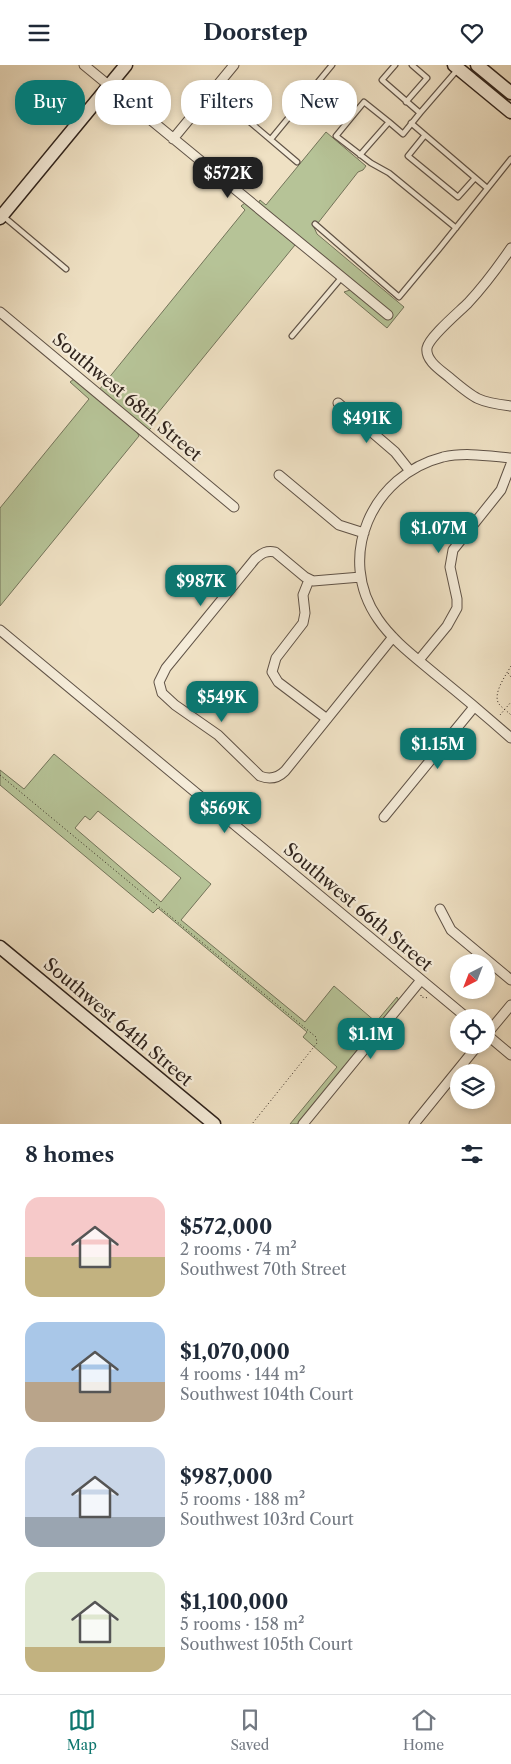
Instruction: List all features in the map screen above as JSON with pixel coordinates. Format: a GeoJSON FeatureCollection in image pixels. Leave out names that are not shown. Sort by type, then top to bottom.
{"type":"FeatureCollection","features":[{"type":"Feature","properties":{"kind":"street"},"geometry":{"type":"LineString","coordinates":[[84,65],[102,80]]}},
{"type":"Feature","properties":{"kind":"street"},"geometry":{"type":"LineString","coordinates":[[114,80],[126,65]]}},
{"type":"Feature","properties":{"kind":"street"},"geometry":{"type":"LineString","coordinates":[[173,139],[234,65]]}},
{"type":"Feature","properties":{"kind":"street"},"geometry":{"type":"LineString","coordinates":[[477,65],[511,93]]}},
{"type":"Feature","properties":{"kind":"street"},"geometry":{"type":"LineString","coordinates":[[456,67],[511,112]]}},
{"type":"Feature","properties":{"kind":"street"},"geometry":{"type":"LineString","coordinates":[[1,217],[95,103]]}},
{"type":"Feature","properties":{"kind":"street"},"geometry":{"type":"LineString","coordinates":[[156,125],[388,315]]}},
{"type":"Feature","properties":{"kind":"street"},"geometry":{"type":"LineString","coordinates":[[511,248],[483,286],[435,336],[427,351],[431,362],[473,397],[485,402],[511,405]]}},
{"type":"Feature","properties":{"kind":"street","name":"Southwest 68th Street"},"geometry":{"type":"LineString","coordinates":[[0,312],[234,507]]}},
{"type":"Feature","properties":{"kind":"street"},"geometry":{"type":"LineString","coordinates":[[338,403],[394,452],[410,471]]}},
{"type":"Feature","properties":{"kind":"street"},"geometry":{"type":"LineString","coordinates":[[511,458],[454,455],[435,459],[410,471],[379,499],[369,516],[360,553],[361,577],[372,610],[380,622],[418,660],[511,737]]}},
{"type":"Feature","properties":{"kind":"street"},"geometry":{"type":"LineString","coordinates":[[418,660],[444,629],[457,608],[457,599],[450,567],[453,550],[501,490],[511,464]]}},
{"type":"Feature","properties":{"kind":"street"},"geometry":{"type":"LineString","coordinates":[[279,475],[332,520],[345,527],[364,533]]}},
{"type":"Feature","properties":{"kind":"street"},"geometry":{"type":"LineString","coordinates":[[361,577],[321,581],[309,579],[280,555],[270,551],[262,553],[163,672],[159,682],[162,693],[169,701],[218,735],[260,776],[276,777],[285,771],[393,637]]}},
{"type":"Feature","properties":{"kind":"street"},"geometry":{"type":"LineString","coordinates":[[309,579],[304,595],[305,613],[303,623],[276,658],[272,672],[278,682],[328,719]]}},
{"type":"Feature","properties":{"kind":"street","name":"Southwest 66th Street"},"geometry":{"type":"LineString","coordinates":[[0,630],[456,1009]]}},
{"type":"Feature","properties":{"kind":"street"},"geometry":{"type":"LineString","coordinates":[[384,817],[474,707]]}},
{"type":"Feature","properties":{"kind":"street"},"geometry":{"type":"LineString","coordinates":[[440,909],[451,930],[511,980]]}},
{"type":"Feature","properties":{"kind":"street","name":"Southwest 64th Street"},"geometry":{"type":"LineString","coordinates":[[0,947],[214,1124]]}},
{"type":"Feature","properties":{"kind":"street"},"geometry":{"type":"LineString","coordinates":[[303,1124],[421,980]]}},
{"type":"Feature","properties":{"kind":"street"},"geometry":{"type":"LineString","coordinates":[[495,1024],[511,1005]]}},
{"type":"Feature","properties":{"kind":"street"},"geometry":{"type":"LineString","coordinates":[[495,1042],[511,1055]]}},
{"type":"Feature","properties":{"kind":"street"},"geometry":{"type":"LineString","coordinates":[[414,1124],[471,1054]]}},
{"type":"Feature","properties":{"kind":"lane"},"geometry":{"type":"LineString","coordinates":[[271,139],[332,65]]}},
{"type":"Feature","properties":{"kind":"lane"},"geometry":{"type":"LineString","coordinates":[[395,65],[382,80],[420,113]]}},
{"type":"Feature","properties":{"kind":"lane"},"geometry":{"type":"LineString","coordinates":[[406,102],[427,78],[412,65]]}},
{"type":"Feature","properties":{"kind":"lane"},"geometry":{"type":"LineString","coordinates":[[456,67],[403,134],[364,101],[336,135],[371,163],[389,173],[456,228]]}},
{"type":"Feature","properties":{"kind":"lane"},"geometry":{"type":"LineString","coordinates":[[360,155],[389,122]]}},
{"type":"Feature","properties":{"kind":"lane"},"geometry":{"type":"LineString","coordinates":[[411,123],[487,188]]}},
{"type":"Feature","properties":{"kind":"lane"},"geometry":{"type":"LineString","coordinates":[[254,125],[297,161]]}},
{"type":"Feature","properties":{"kind":"lane"},"geometry":{"type":"LineString","coordinates":[[425,135],[408,156],[458,197],[475,178]]}},
{"type":"Feature","properties":{"kind":"lane"},"geometry":{"type":"LineString","coordinates":[[315,224],[398,297],[511,159]]}},
{"type":"Feature","properties":{"kind":"lane"},"geometry":{"type":"LineString","coordinates":[[1,217],[66,269]]}},
{"type":"Feature","properties":{"kind":"lane"},"geometry":{"type":"LineString","coordinates":[[292,336],[342,277]]}},
{"type":"Feature","properties":{"kind":"path"},"geometry":{"type":"LineString","coordinates":[[511,666],[497,697],[499,704],[511,715]]}},
{"type":"Feature","properties":{"kind":"path"},"geometry":{"type":"LineString","coordinates":[[507,673],[511,677]]}},
{"type":"Feature","properties":{"kind":"path"},"geometry":{"type":"LineString","coordinates":[[499,716],[511,702]]}},
{"type":"Feature","properties":{"kind":"path"},"geometry":{"type":"LineString","coordinates":[[0,775],[316,1037],[317,1043],[252,1124]]}},
{"type":"Feature","properties":{"kind":"path"},"geometry":{"type":"LineString","coordinates":[[420,993],[421,997],[429,998]]}},
{"type":"Feature","properties":{"kind":"green space"},"geometry":{"type":"Polygon","coordinates":[[[326,132],[366,166],[358,172],[318,223],[316,222],[313,225],[317,234],[404,307],[387,328],[344,292],[350,290],[385,318],[258,204],[260,200],[266,205],[326,132]]]}},
{"type":"Feature","properties":{"kind":"green space"},"geometry":{"type":"Polygon","coordinates":[[[245,203],[295,245],[149,424],[152,427],[148,431],[99,390],[245,210],[241,206],[245,203]]]}},
{"type":"Feature","properties":{"kind":"green space"},"geometry":{"type":"Polygon","coordinates":[[[74,379],[137,432],[139,436],[0,606],[0,508],[89,399],[70,382],[74,379]]]}},
{"type":"Feature","properties":{"kind":"green space"},"geometry":{"type":"Polygon","coordinates":[[[54,754],[211,884],[181,920],[305,1022],[334,986],[376,1022],[397,997],[399,1001],[298,1124],[290,1124],[337,1067],[303,1037],[307,1032],[158,908],[153,913],[0,785],[0,770],[24,789],[54,754]],[[98,811],[90,820],[85,816],[75,828],[161,902],[181,878],[98,811]]]}}]}
